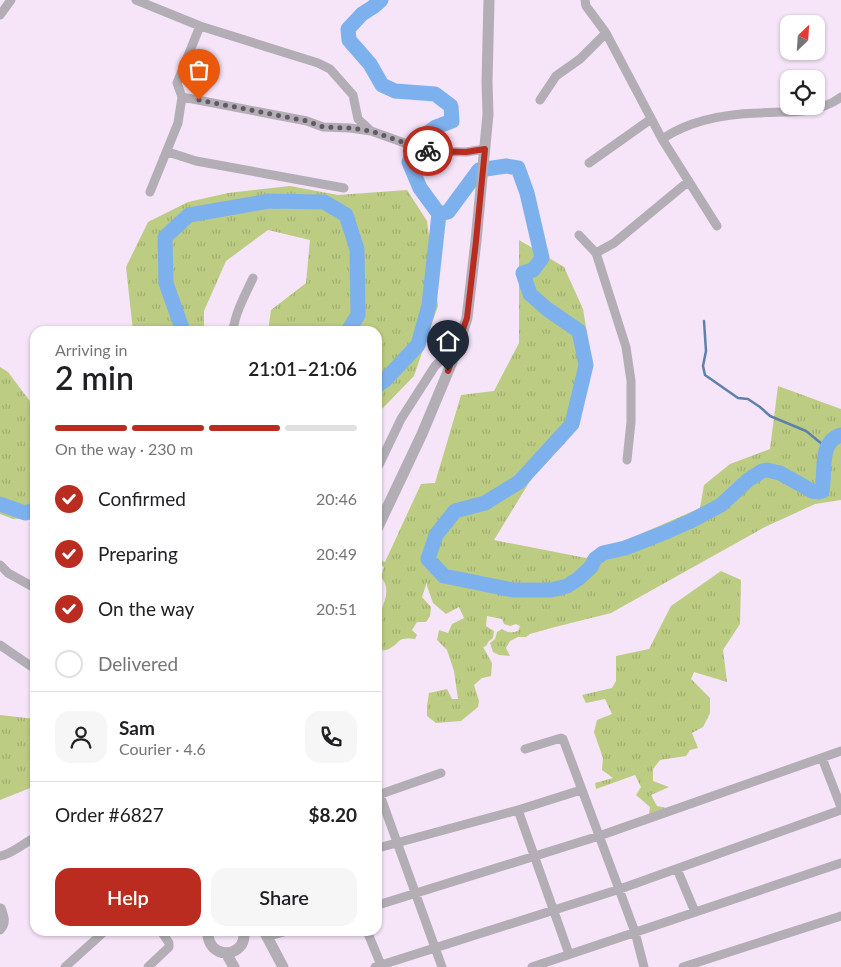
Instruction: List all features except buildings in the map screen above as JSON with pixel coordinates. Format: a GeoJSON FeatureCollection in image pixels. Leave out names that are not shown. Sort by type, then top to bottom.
{"type":"FeatureCollection","features":[{"type":"Feature","properties":{"kind":"street"},"geometry":{"type":"LineString","coordinates":[[0,15],[11,0]]}},
{"type":"Feature","properties":{"kind":"street"},"geometry":{"type":"LineString","coordinates":[[136,0],[200,26],[318,63],[330,69],[353,95],[358,119],[371,131]]}},
{"type":"Feature","properties":{"kind":"street"},"geometry":{"type":"LineString","coordinates":[[382,519],[422,434],[455,355],[467,318],[488,114],[487,82],[490,0]]}},
{"type":"Feature","properties":{"kind":"street"},"geometry":{"type":"LineString","coordinates":[[585,0],[586,6],[606,33],[662,139],[717,226]]}},
{"type":"Feature","properties":{"kind":"street"},"geometry":{"type":"LineString","coordinates":[[150,192],[168,152],[178,123],[182,97],[178,83],[200,26]]}},
{"type":"Feature","properties":{"kind":"street"},"geometry":{"type":"LineString","coordinates":[[540,100],[556,76],[580,59],[606,33]]}},
{"type":"Feature","properties":{"kind":"street"},"geometry":{"type":"LineString","coordinates":[[182,97],[307,121],[323,127],[371,131],[427,151],[485,152]]}},
{"type":"Feature","properties":{"kind":"street"},"geometry":{"type":"LineString","coordinates":[[662,139],[698,121],[755,113],[806,111],[834,102],[841,97]]}},
{"type":"Feature","properties":{"kind":"street"},"geometry":{"type":"LineString","coordinates":[[589,163],[652,120]]}},
{"type":"Feature","properties":{"kind":"street"},"geometry":{"type":"LineString","coordinates":[[168,152],[196,161],[344,188]]}},
{"type":"Feature","properties":{"kind":"street"},"geometry":{"type":"LineString","coordinates":[[596,253],[614,243],[689,181]]}},
{"type":"Feature","properties":{"kind":"street"},"geometry":{"type":"LineString","coordinates":[[579,235],[596,253],[626,347],[631,381],[627,460]]}},
{"type":"Feature","properties":{"kind":"street"},"geometry":{"type":"LineString","coordinates":[[234,326],[253,278]]}},
{"type":"Feature","properties":{"kind":"street"},"geometry":{"type":"LineString","coordinates":[[382,458],[401,418],[435,366],[440,361],[455,355]]}},
{"type":"Feature","properties":{"kind":"street"},"geometry":{"type":"LineString","coordinates":[[0,566],[8,573],[30,585]]}},
{"type":"Feature","properties":{"kind":"street"},"geometry":{"type":"LineString","coordinates":[[0,645],[30,665]]}},
{"type":"Feature","properties":{"kind":"street"},"geometry":{"type":"LineString","coordinates":[[524,749],[562,738],[636,932],[644,967]]}},
{"type":"Feature","properties":{"kind":"street"},"geometry":{"type":"LineString","coordinates":[[382,904],[599,836],[841,751]]}},
{"type":"Feature","properties":{"kind":"street"},"geometry":{"type":"LineString","coordinates":[[822,758],[841,806]]}},
{"type":"Feature","properties":{"kind":"street"},"geometry":{"type":"LineString","coordinates":[[382,794],[441,773]]}},
{"type":"Feature","properties":{"kind":"street"},"geometry":{"type":"LineString","coordinates":[[382,847],[518,810],[581,790]]}},
{"type":"Feature","properties":{"kind":"street"},"geometry":{"type":"LineString","coordinates":[[382,805],[442,967]]}},
{"type":"Feature","properties":{"kind":"street"},"geometry":{"type":"LineString","coordinates":[[518,810],[569,954]]}},
{"type":"Feature","properties":{"kind":"street"},"geometry":{"type":"LineString","coordinates":[[369,936],[378,966],[620,889],[841,810]]}},
{"type":"Feature","properties":{"kind":"street"},"geometry":{"type":"LineString","coordinates":[[2,857],[30,840]]}},
{"type":"Feature","properties":{"kind":"street"},"geometry":{"type":"LineString","coordinates":[[532,967],[841,863]]}},
{"type":"Feature","properties":{"kind":"street"},"geometry":{"type":"LineString","coordinates":[[677,869],[695,912]]}},
{"type":"Feature","properties":{"kind":"street"},"geometry":{"type":"LineString","coordinates":[[0,930],[5,918],[1,908]]}},
{"type":"Feature","properties":{"kind":"street"},"geometry":{"type":"LineString","coordinates":[[683,967],[841,916]]}},
{"type":"Feature","properties":{"kind":"street"},"geometry":{"type":"LineString","coordinates":[[64,967],[98,936]]}},
{"type":"Feature","properties":{"kind":"street"},"geometry":{"type":"LineString","coordinates":[[148,967],[169,947],[169,942],[165,936]]}},
{"type":"Feature","properties":{"kind":"street"},"geometry":{"type":"LineString","coordinates":[[208,936],[212,947],[217,951],[226,953],[238,949],[243,936]]}},
{"type":"Feature","properties":{"kind":"street"},"geometry":{"type":"LineString","coordinates":[[266,936],[283,967]]}},
{"type":"Feature","properties":{"kind":"street"},"geometry":{"type":"LineString","coordinates":[[226,953],[234,967]]}},
{"type":"Feature","properties":{"kind":"green space"},"geometry":{"type":"Polygon","coordinates":[[[290,186],[338,195],[407,190],[427,221],[438,306],[414,376],[382,409],[382,326],[269,326],[271,310],[306,283],[310,240],[268,230],[226,261],[204,311],[204,326],[132,326],[126,267],[148,222],[188,202],[228,193],[290,186]]]}},
{"type":"Feature","properties":{"kind":"green space"},"geometry":{"type":"Polygon","coordinates":[[[519,240],[564,267],[583,309],[591,357],[565,443],[535,473],[494,540],[586,558],[700,508],[704,485],[730,464],[770,449],[778,386],[841,409],[841,500],[815,504],[765,527],[611,613],[551,628],[526,637],[518,637],[510,641],[506,648],[510,656],[499,655],[493,652],[490,643],[495,639],[497,632],[502,629],[514,632],[518,631],[520,626],[516,624],[510,626],[504,624],[502,619],[487,616],[486,626],[494,631],[493,638],[483,647],[492,663],[491,676],[482,678],[474,685],[479,701],[478,707],[461,721],[436,723],[427,716],[429,693],[447,689],[452,699],[458,699],[454,671],[447,650],[437,640],[439,630],[448,633],[452,624],[464,618],[459,607],[446,614],[433,603],[427,582],[422,597],[431,607],[430,616],[426,622],[417,622],[412,630],[417,635],[415,639],[402,639],[389,649],[382,650],[382,608],[386,597],[386,585],[382,578],[384,567],[382,566],[382,561],[385,562],[421,484],[435,483],[461,395],[494,391],[519,343],[519,240]]]}},
{"type":"Feature","properties":{"kind":"green space"},"geometry":{"type":"Polygon","coordinates":[[[0,367],[8,372],[30,401],[30,517],[13,519],[0,514],[0,367]]]}},
{"type":"Feature","properties":{"kind":"green space"},"geometry":{"type":"Polygon","coordinates":[[[721,571],[741,580],[740,624],[723,650],[727,682],[694,672],[691,679],[710,698],[710,713],[703,727],[692,733],[698,748],[690,750],[686,756],[660,760],[653,769],[653,781],[669,787],[651,795],[657,806],[666,808],[649,814],[650,807],[636,795],[641,787],[635,775],[596,789],[595,783],[613,778],[602,770],[603,758],[594,732],[597,720],[612,714],[605,699],[586,703],[582,695],[612,688],[616,681],[616,656],[649,649],[671,606],[721,571]]]}},
{"type":"Feature","properties":{"kind":"green space"},"geometry":{"type":"Polygon","coordinates":[[[0,715],[30,718],[30,788],[0,800],[0,715]]]}},
{"type":"Feature","properties":{"kind":"waterway"},"geometry":{"type":"LineString","coordinates":[[381,0],[362,14],[348,29],[349,40],[370,64],[382,85],[395,91],[435,94],[451,106],[452,121],[436,127],[420,138],[409,162],[420,188],[439,214],[448,212],[479,170],[506,166],[518,168],[527,193],[542,258],[533,270],[523,273],[530,294],[547,309],[579,331],[586,365],[572,424],[519,482],[485,503],[455,511],[436,535],[428,559],[444,576],[513,590],[551,590],[567,586],[578,579],[591,567],[595,559],[603,553],[625,548],[691,521],[721,505],[748,480],[762,471],[767,470],[780,473],[812,491],[822,491],[826,451],[829,444],[841,435]]}},
{"type":"Feature","properties":{"kind":"waterway"},"geometry":{"type":"LineString","coordinates":[[181,326],[166,283],[165,237],[189,215],[269,201],[324,202],[346,215],[357,249],[358,315],[351,326]]}},
{"type":"Feature","properties":{"kind":"waterway"},"geometry":{"type":"LineString","coordinates":[[382,382],[418,345],[429,305],[439,214]]}},
{"type":"Feature","properties":{"kind":"waterway"},"geometry":{"type":"LineString","coordinates":[[704,321],[706,351],[703,366],[705,375],[738,398],[748,399],[770,416],[806,431],[827,448]]}},
{"type":"Feature","properties":{"kind":"waterway"},"geometry":{"type":"LineString","coordinates":[[0,504],[25,513],[30,512]]}},
{"type":"Feature","properties":{"kind":"way so far"},"geometry":{"type":"LineString","coordinates":[[199,100],[232,108],[307,121],[323,127],[371,131],[428,151]]}},
{"type":"Feature","properties":{"kind":"route"},"geometry":{"type":"LineString","coordinates":[[428,151],[466,152],[485,149],[467,318],[448,371]]}}]}
